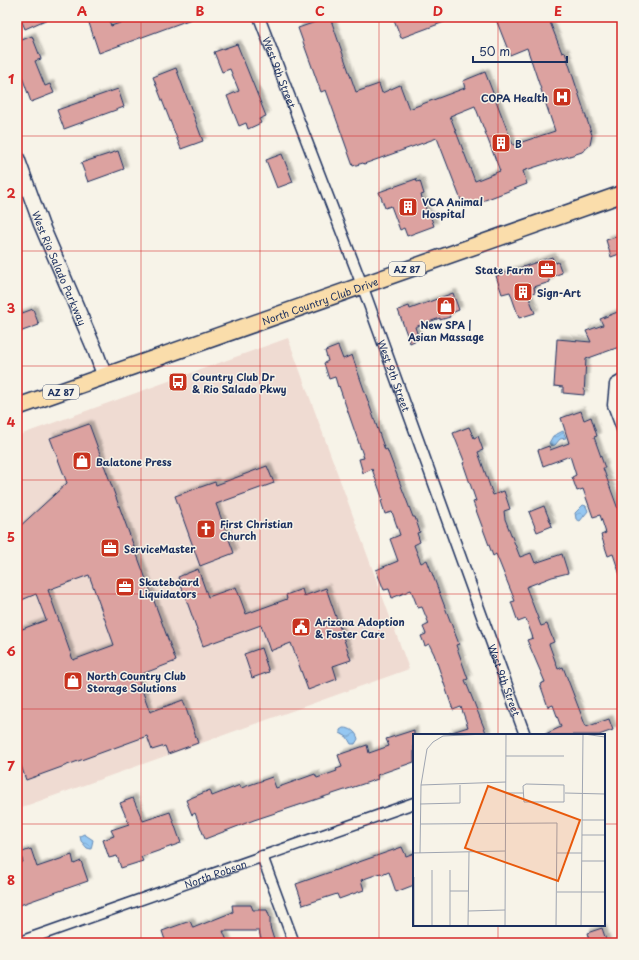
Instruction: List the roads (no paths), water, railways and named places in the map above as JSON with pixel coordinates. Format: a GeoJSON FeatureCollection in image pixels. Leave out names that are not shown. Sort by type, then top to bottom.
{"type":"FeatureCollection","features":[{"type":"Feature","properties":{"kind":"main road","name":"West Rio Salado Parkway"},"geometry":{"type":"LineString","coordinates":[[17,158],[41,224],[105,376]]}},
{"type":"Feature","properties":{"kind":"main road","name":"North Country Club Drive"},"geometry":{"type":"LineString","coordinates":[[17,407],[622,194]]}},
{"type":"Feature","properties":{"kind":"street","name":"West 9th Street"},"geometry":{"type":"LineString","coordinates":[[259,17],[362,285],[525,734]]}},
{"type":"Feature","properties":{"kind":"street"},"geometry":{"type":"LineString","coordinates":[[622,380],[615,384],[614,405],[622,429]]}},
{"type":"Feature","properties":{"kind":"street","name":"North Robson"},"geometry":{"type":"LineString","coordinates":[[17,943],[413,803]]}},
{"type":"Feature","properties":{"kind":"street"},"geometry":{"type":"LineString","coordinates":[[262,856],[294,943]]}},
{"type":"Feature","properties":{"kind":"water"},"geometry":{"type":"Polygon","coordinates":[[[563,431],[566,438],[560,439],[555,445],[551,446],[549,443],[553,436],[563,431]]]}},
{"type":"Feature","properties":{"kind":"water"},"geometry":{"type":"Polygon","coordinates":[[[583,505],[586,506],[588,511],[580,521],[576,519],[575,513],[583,505]]]}},
{"type":"Feature","properties":{"kind":"water"},"geometry":{"type":"Polygon","coordinates":[[[343,728],[350,729],[356,734],[358,739],[355,744],[351,744],[347,737],[340,733],[340,730],[343,728]]]}},
{"type":"Feature","properties":{"kind":"water"},"geometry":{"type":"Polygon","coordinates":[[[84,834],[93,840],[91,849],[87,848],[81,841],[80,836],[84,834]]]}},
{"type":"Feature","properties":{"kind":"place","name":"COPA Health"},"geometry":{"type":"Point","coordinates":[562,97]}},
{"type":"Feature","properties":{"kind":"place","name":"B"},"geometry":{"type":"Point","coordinates":[501,143]}},
{"type":"Feature","properties":{"kind":"place","name":"VCA Animal Hospital"},"geometry":{"type":"Point","coordinates":[408,207]}},
{"type":"Feature","properties":{"kind":"place","name":"State Farm"},"geometry":{"type":"Point","coordinates":[547,269]}},
{"type":"Feature","properties":{"kind":"place","name":"Sign-Art"},"geometry":{"type":"Point","coordinates":[523,292]}},
{"type":"Feature","properties":{"kind":"place","name":"New SPA | Asian Massage"},"geometry":{"type":"Point","coordinates":[446,306]}},
{"type":"Feature","properties":{"kind":"place","name":"Country Club Dr & Rio Salado Pkwy"},"geometry":{"type":"Point","coordinates":[178,382]}},
{"type":"Feature","properties":{"kind":"place","name":"Balatone Press"},"geometry":{"type":"Point","coordinates":[82,461]}},
{"type":"Feature","properties":{"kind":"place","name":"First Christian Church"},"geometry":{"type":"Point","coordinates":[206,529]}},
{"type":"Feature","properties":{"kind":"place","name":"ServiceMaster"},"geometry":{"type":"Point","coordinates":[110,548]}},
{"type":"Feature","properties":{"kind":"place","name":"Skateboard Liquidators"},"geometry":{"type":"Point","coordinates":[125,587]}},
{"type":"Feature","properties":{"kind":"place","name":"Arizona Adoption & Foster Care"},"geometry":{"type":"Point","coordinates":[301,627]}},
{"type":"Feature","properties":{"kind":"place","name":"North Country Club Storage Solutions"},"geometry":{"type":"Point","coordinates":[73,681]}}]}
